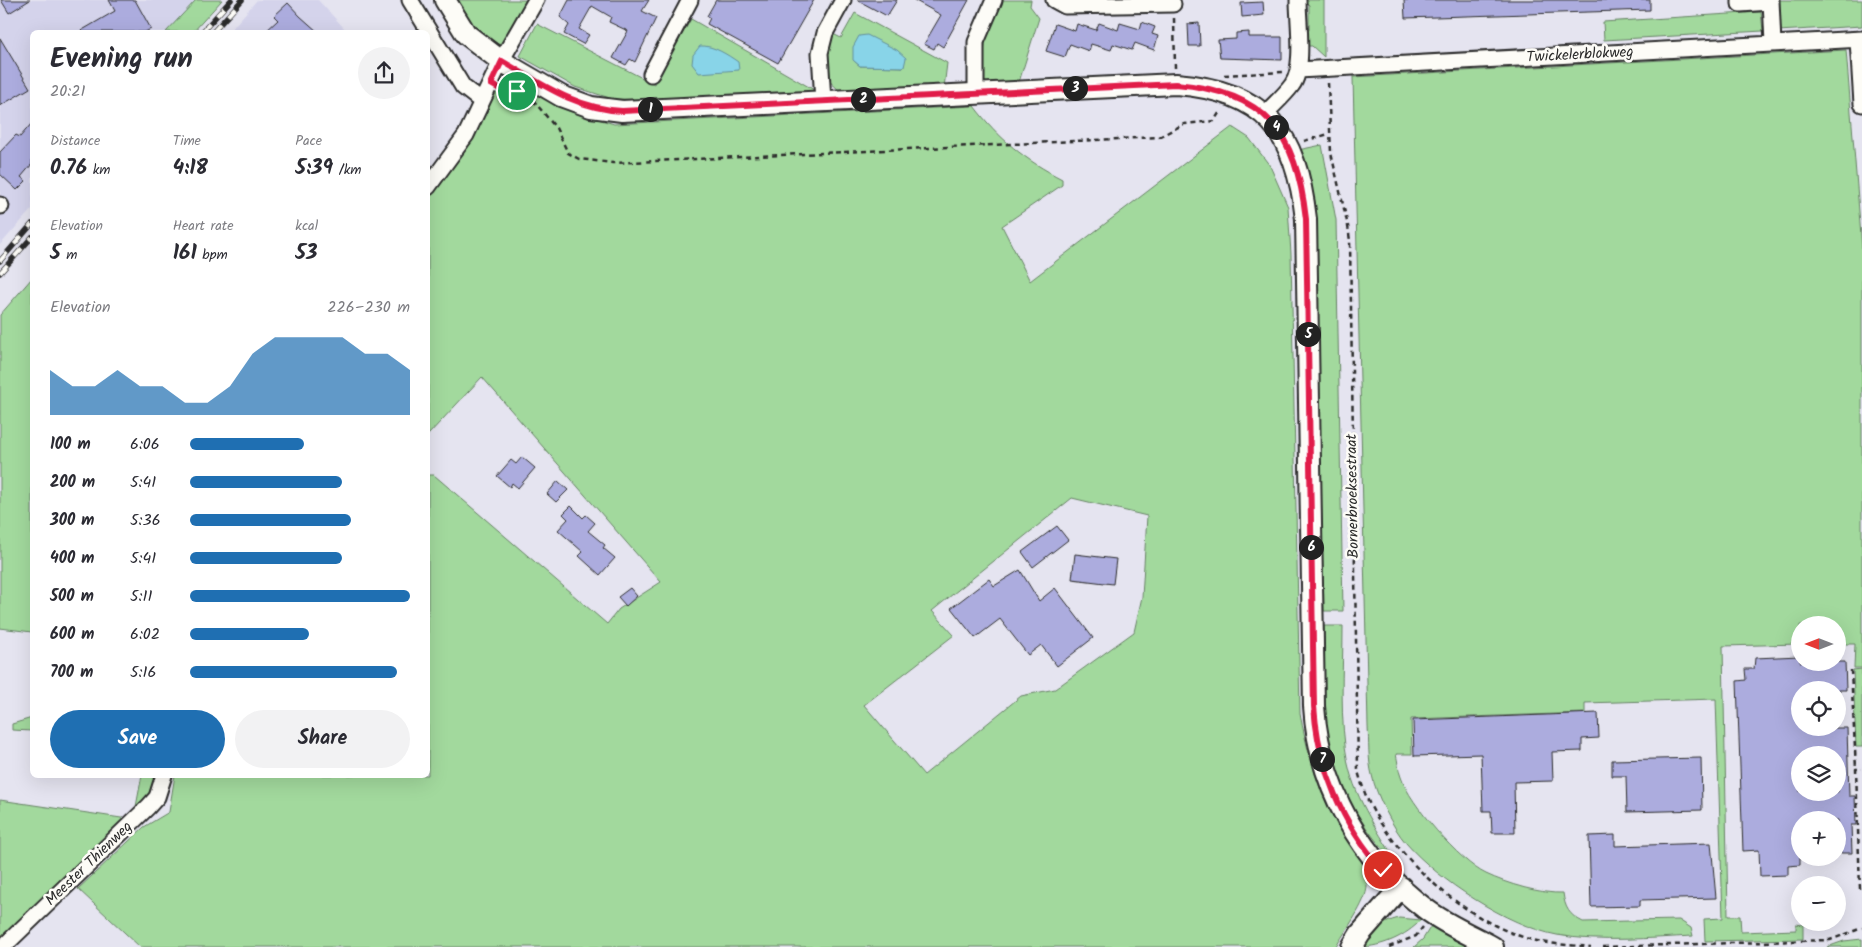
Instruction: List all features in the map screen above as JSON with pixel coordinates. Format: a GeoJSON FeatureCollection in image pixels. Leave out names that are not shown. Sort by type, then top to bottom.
{"type":"FeatureCollection","features":[{"type":"Feature","properties":{"kind":"main road"},"geometry":{"type":"LineString","coordinates":[[445,0],[466,34],[502,61],[562,96],[591,108],[604,110],[622,111],[823,102],[1176,84],[1200,86],[1228,93],[1244,100],[1264,114],[1278,129],[1289,148],[1298,171],[1306,219],[1314,706],[1319,749],[1332,789],[1354,830],[1372,858],[1401,887],[1433,914],[1493,947]]}},
{"type":"Feature","properties":{"kind":"main road"},"geometry":{"type":"LineString","coordinates":[[1352,947],[1360,934],[1401,887]]}},
{"type":"Feature","properties":{"kind":"street"},"geometry":{"type":"LineString","coordinates":[[410,0],[428,30]]}},
{"type":"Feature","properties":{"kind":"street"},"geometry":{"type":"LineString","coordinates":[[430,184],[466,135],[481,101],[536,0]]}},
{"type":"Feature","properties":{"kind":"street"},"geometry":{"type":"LineString","coordinates":[[651,74],[690,0]]}},
{"type":"Feature","properties":{"kind":"street"},"geometry":{"type":"LineString","coordinates":[[823,102],[820,53],[825,34],[843,0]]}},
{"type":"Feature","properties":{"kind":"street"},"geometry":{"type":"LineString","coordinates":[[976,94],[976,42],[994,0]]}},
{"type":"Feature","properties":{"kind":"street"},"geometry":{"type":"LineString","coordinates":[[1054,0],[1065,6],[1173,4]]}},
{"type":"Feature","properties":{"kind":"street"},"geometry":{"type":"LineString","coordinates":[[1264,114],[1292,85],[1298,70],[1298,0]]}},
{"type":"Feature","properties":{"kind":"street"},"geometry":{"type":"LineString","coordinates":[[1740,0],[1740,4],[1771,1],[1773,44]]}},
{"type":"Feature","properties":{"kind":"street"},"geometry":{"type":"LineString","coordinates":[[430,32],[463,86],[481,101]]}},
{"type":"Feature","properties":{"kind":"street"},"geometry":{"type":"LineString","coordinates":[[1860,40],[1862,104]]}},
{"type":"Feature","properties":{"kind":"street","name":"Twickelerblokweg"},"geometry":{"type":"LineString","coordinates":[[1298,70],[1860,40]]}},
{"type":"Feature","properties":{"kind":"street","name":"Meester Thienweg"},"geometry":{"type":"LineString","coordinates":[[3,947],[148,807],[157,797],[163,778]]}},
{"type":"Feature","properties":{"kind":"path"},"geometry":{"type":"LineString","coordinates":[[1173,4],[1176,84]]}},
{"type":"Feature","properties":{"kind":"path","name":"Bornerbroeksestraat"},"geometry":{"type":"LineString","coordinates":[[1328,69],[1329,134],[1350,241],[1358,771],[1366,796],[1386,831],[1411,862],[1446,893],[1501,928],[1536,940],[1591,947]]}},
{"type":"Feature","properties":{"kind":"path"},"geometry":{"type":"LineString","coordinates":[[1219,75],[1298,70]]}},
{"type":"Feature","properties":{"kind":"path"},"geometry":{"type":"LineString","coordinates":[[491,84],[502,90],[524,94]]}},
{"type":"Feature","properties":{"kind":"path"},"geometry":{"type":"LineString","coordinates":[[531,98],[556,128],[568,153],[579,159],[613,163],[1160,137],[1184,124],[1214,120],[1222,109]]}},
{"type":"Feature","properties":{"kind":"path"},"geometry":{"type":"LineString","coordinates":[[1851,670],[1860,889]]}},
{"type":"Feature","properties":{"kind":"path"},"geometry":{"type":"LineString","coordinates":[[1852,707],[1857,707]]}},
{"type":"Feature","properties":{"kind":"path"},"geometry":{"type":"LineString","coordinates":[[1856,770],[1862,769]]}},
{"type":"Feature","properties":{"kind":"path"},"geometry":{"type":"LineString","coordinates":[[1603,947],[1830,940],[1862,928]]}},
{"type":"Feature","properties":{"kind":"shaded area"},"geometry":{"type":"Polygon","coordinates":[[[0,0],[196,0],[168,30],[30,30],[30,211],[0,245],[0,0]]]}},
{"type":"Feature","properties":{"kind":"shaded area"},"geometry":{"type":"Polygon","coordinates":[[[257,0],[318,0],[345,29],[344,30],[231,30],[257,0]]]}},
{"type":"Feature","properties":{"kind":"green space"},"geometry":{"type":"Polygon","coordinates":[[[196,0],[222,0],[195,30],[168,30],[196,0]]]}},
{"type":"Feature","properties":{"kind":"green space"},"geometry":{"type":"Polygon","coordinates":[[[451,0],[527,0],[503,47],[468,25],[451,0]]]}},
{"type":"Feature","properties":{"kind":"green space"},"geometry":{"type":"Polygon","coordinates":[[[995,0],[1031,0],[1030,6],[1039,18],[1019,82],[981,83],[987,26],[995,0]]]}},
{"type":"Feature","properties":{"kind":"green space"},"geometry":{"type":"Polygon","coordinates":[[[1304,0],[1324,0],[1324,57],[1312,46],[1304,46],[1304,35],[1309,30],[1309,5],[1304,0]]]}},
{"type":"Feature","properties":{"kind":"green space"},"geometry":{"type":"Polygon","coordinates":[[[1776,0],[1862,0],[1862,26],[1778,31],[1776,0]]]}},
{"type":"Feature","properties":{"kind":"green space"},"geometry":{"type":"Polygon","coordinates":[[[1761,12],[1763,31],[1604,40],[1603,22],[1761,12]]]}},
{"type":"Feature","properties":{"kind":"green space"},"geometry":{"type":"Polygon","coordinates":[[[855,13],[947,63],[944,88],[841,92],[827,79],[827,43],[831,33],[841,38],[855,13]],[[853,60],[860,66],[904,67],[853,60]]]}},
{"type":"Feature","properties":{"kind":"green space"},"geometry":{"type":"Polygon","coordinates":[[[691,19],[816,91],[665,100],[613,99],[575,87],[520,56],[537,24],[654,84],[691,19]]]}},
{"type":"Feature","properties":{"kind":"green space"},"geometry":{"type":"Polygon","coordinates":[[[1846,50],[1862,249],[1862,668],[1854,668],[1855,644],[1846,644],[1846,616],[1791,616],[1791,644],[1723,646],[1728,916],[1740,916],[1741,932],[1803,931],[1803,939],[1705,941],[1704,919],[1723,918],[1716,699],[1585,703],[1585,713],[1411,719],[1412,754],[1396,754],[1399,771],[1406,788],[1425,816],[1450,845],[1486,874],[1514,885],[1545,892],[1563,893],[1568,911],[1583,922],[1679,920],[1691,928],[1693,936],[1590,939],[1557,935],[1517,922],[1496,912],[1436,872],[1401,837],[1381,801],[1374,783],[1369,757],[1353,77],[1846,50]]]}},
{"type":"Feature","properties":{"kind":"green space"},"geometry":{"type":"Polygon","coordinates":[[[513,78],[569,110],[614,124],[974,106],[1003,139],[1024,156],[1062,179],[1062,185],[1002,226],[1030,281],[1232,127],[1249,138],[1270,166],[1288,207],[1291,254],[1300,714],[1311,760],[1322,794],[1332,815],[1358,854],[1366,875],[1366,893],[1336,947],[140,947],[78,889],[144,827],[169,812],[175,778],[430,778],[430,475],[434,475],[607,624],[619,609],[661,582],[482,377],[430,433],[430,194],[455,160],[491,95],[501,83],[513,78]],[[1072,498],[932,611],[954,635],[864,705],[924,775],[1021,696],[1055,689],[1134,632],[1142,597],[1147,516],[1072,498]]]}},
{"type":"Feature","properties":{"kind":"green space"},"geometry":{"type":"Polygon","coordinates":[[[1322,145],[1336,220],[1343,611],[1324,611],[1316,292],[1298,150],[1322,145]]]}},
{"type":"Feature","properties":{"kind":"green space"},"geometry":{"type":"Polygon","coordinates":[[[30,280],[30,632],[0,628],[0,315],[30,280]]]}},
{"type":"Feature","properties":{"kind":"green space"},"geometry":{"type":"Polygon","coordinates":[[[1324,626],[1343,626],[1343,730],[1352,778],[1369,817],[1399,866],[1385,852],[1360,819],[1340,781],[1333,762],[1325,722],[1324,626]]]}},
{"type":"Feature","properties":{"kind":"green space"},"geometry":{"type":"Polygon","coordinates":[[[1862,669],[1862,747],[1856,747],[1853,670],[1862,669]]]}},
{"type":"Feature","properties":{"kind":"green space"},"geometry":{"type":"Polygon","coordinates":[[[30,719],[30,731],[12,730],[12,724],[30,719]]]}},
{"type":"Feature","properties":{"kind":"green space"},"geometry":{"type":"Polygon","coordinates":[[[141,778],[157,778],[154,795],[135,812],[141,778]]]}},
{"type":"Feature","properties":{"kind":"green space"},"geometry":{"type":"Polygon","coordinates":[[[0,800],[128,819],[0,943],[0,800]]]}},
{"type":"Feature","properties":{"kind":"green space"},"geometry":{"type":"Polygon","coordinates":[[[1399,918],[1421,920],[1393,940],[1377,945],[1360,947],[1382,925],[1399,918]]]}},
{"type":"Feature","properties":{"kind":"green space"},"geometry":{"type":"Polygon","coordinates":[[[1431,926],[1473,947],[1414,947],[1423,939],[1431,926]]]}},
{"type":"Feature","properties":{"kind":"green space"},"geometry":{"type":"Polygon","coordinates":[[[1862,939],[1862,947],[1827,947],[1844,941],[1862,939]]]}},
{"type":"Feature","properties":{"kind":"water"},"geometry":{"type":"Polygon","coordinates":[[[867,35],[897,50],[906,58],[904,67],[860,66],[853,60],[853,47],[859,36],[867,35]]]}},
{"type":"Feature","properties":{"kind":"water"},"geometry":{"type":"Polygon","coordinates":[[[700,46],[715,49],[730,56],[738,62],[739,70],[699,73],[692,64],[693,55],[700,46]]]}},
{"type":"Feature","properties":{"kind":"building"},"geometry":{"type":"Polygon","coordinates":[[[1,0],[30,0],[9,13],[1,0]]]}},
{"type":"Feature","properties":{"kind":"building"},"geometry":{"type":"Polygon","coordinates":[[[109,0],[135,0],[151,29],[82,30],[115,11],[109,0]]]}},
{"type":"Feature","properties":{"kind":"building"},"geometry":{"type":"Polygon","coordinates":[[[569,0],[649,0],[642,11],[656,18],[635,62],[630,59],[626,65],[613,58],[628,31],[609,22],[611,17],[592,6],[579,29],[589,35],[583,44],[564,34],[569,25],[560,17],[569,0]]]}},
{"type":"Feature","properties":{"kind":"building"},"geometry":{"type":"Polygon","coordinates":[[[716,0],[814,0],[778,63],[707,24],[710,18],[707,16],[716,0]]]}},
{"type":"Feature","properties":{"kind":"building"},"geometry":{"type":"Polygon","coordinates":[[[857,0],[897,0],[887,16],[857,0]]]}},
{"type":"Feature","properties":{"kind":"building"},"geometry":{"type":"Polygon","coordinates":[[[914,0],[969,0],[943,47],[937,43],[934,49],[924,44],[941,15],[914,0]]]}},
{"type":"Feature","properties":{"kind":"building"},"geometry":{"type":"Polygon","coordinates":[[[1404,0],[1650,0],[1650,10],[1405,18],[1404,0]]]}},
{"type":"Feature","properties":{"kind":"building"},"geometry":{"type":"Polygon","coordinates":[[[1263,2],[1264,15],[1242,17],[1241,3],[1263,2]]]}},
{"type":"Feature","properties":{"kind":"building"},"geometry":{"type":"Polygon","coordinates":[[[288,3],[316,30],[267,30],[278,20],[274,16],[288,3]]]}},
{"type":"Feature","properties":{"kind":"building"},"geometry":{"type":"Polygon","coordinates":[[[1142,22],[1155,27],[1152,34],[1158,36],[1154,50],[1135,43],[1132,50],[1113,44],[1111,50],[1091,44],[1089,51],[1070,44],[1065,57],[1046,51],[1055,24],[1075,31],[1077,24],[1096,30],[1099,23],[1118,30],[1120,23],[1140,29],[1142,22]]]}},
{"type":"Feature","properties":{"kind":"building"},"geometry":{"type":"Polygon","coordinates":[[[1199,23],[1200,46],[1189,46],[1188,24],[1199,23]]]}},
{"type":"Feature","properties":{"kind":"building"},"geometry":{"type":"Polygon","coordinates":[[[1249,32],[1249,37],[1282,37],[1282,60],[1220,58],[1218,40],[1236,39],[1236,33],[1249,32]]]}},
{"type":"Feature","properties":{"kind":"building"},"geometry":{"type":"Polygon","coordinates":[[[0,38],[30,88],[0,106],[0,38]]]}},
{"type":"Feature","properties":{"kind":"building"},"geometry":{"type":"Polygon","coordinates":[[[30,125],[30,166],[21,177],[26,181],[17,190],[0,174],[0,152],[16,135],[20,137],[30,125]]]}},
{"type":"Feature","properties":{"kind":"building"},"geometry":{"type":"Polygon","coordinates":[[[522,457],[535,468],[518,488],[512,483],[510,487],[497,476],[511,460],[516,464],[522,457]]]}},
{"type":"Feature","properties":{"kind":"building"},"geometry":{"type":"Polygon","coordinates":[[[558,481],[568,490],[556,502],[547,494],[558,481]]]}},
{"type":"Feature","properties":{"kind":"building"},"geometry":{"type":"Polygon","coordinates":[[[571,506],[583,518],[586,515],[595,523],[588,531],[605,545],[603,548],[615,558],[600,575],[579,556],[583,552],[558,530],[568,519],[563,514],[571,506]]]}},
{"type":"Feature","properties":{"kind":"building"},"geometry":{"type":"Polygon","coordinates":[[[1057,526],[1068,540],[1033,567],[1022,552],[1057,526]]]}},
{"type":"Feature","properties":{"kind":"building"},"geometry":{"type":"Polygon","coordinates":[[[1075,554],[1116,559],[1113,584],[1072,579],[1075,554]]]}},
{"type":"Feature","properties":{"kind":"building"},"geometry":{"type":"Polygon","coordinates":[[[1020,570],[1039,601],[1055,588],[1093,638],[1057,666],[1041,645],[1028,655],[1000,619],[975,638],[951,608],[989,579],[994,586],[1020,570]]]}},
{"type":"Feature","properties":{"kind":"building"},"geometry":{"type":"Polygon","coordinates":[[[630,588],[637,596],[626,606],[618,597],[630,588]]]}},
{"type":"Feature","properties":{"kind":"building"},"geometry":{"type":"Polygon","coordinates":[[[1791,656],[1791,671],[1845,671],[1846,681],[1791,681],[1791,736],[1846,736],[1847,728],[1849,796],[1855,796],[1856,825],[1851,825],[1852,853],[1846,853],[1846,811],[1791,811],[1791,866],[1788,866],[1788,875],[1760,876],[1759,850],[1743,851],[1737,681],[1746,680],[1745,669],[1754,669],[1755,658],[1791,656]]]}},
{"type":"Feature","properties":{"kind":"building"},"geometry":{"type":"Polygon","coordinates":[[[1598,713],[1599,738],[1582,739],[1582,751],[1552,752],[1553,781],[1514,782],[1515,833],[1492,833],[1491,811],[1483,811],[1481,754],[1414,756],[1413,720],[1598,713]]]}},
{"type":"Feature","properties":{"kind":"building"},"geometry":{"type":"Polygon","coordinates":[[[1701,758],[1702,810],[1627,812],[1626,776],[1612,776],[1612,760],[1701,758]]]}},
{"type":"Feature","properties":{"kind":"building"},"geometry":{"type":"Polygon","coordinates":[[[1615,835],[1615,846],[1711,843],[1716,898],[1640,900],[1640,906],[1591,907],[1589,836],[1615,835]]]}},
{"type":"Feature","properties":{"kind":"railway"},"geometry":{"type":"LineString","coordinates":[[204,30],[231,0]]}},
{"type":"Feature","properties":{"kind":"railway"},"geometry":{"type":"LineString","coordinates":[[215,30],[242,0]]}},
{"type":"Feature","properties":{"kind":"railway"},"geometry":{"type":"LineString","coordinates":[[0,261],[30,226]]}},
{"type":"Feature","properties":{"kind":"railway"},"geometry":{"type":"LineString","coordinates":[[0,273],[30,239]]}},
{"type":"Feature","properties":{"kind":"route"},"geometry":{"type":"LineString","coordinates":[[517,91],[502,90],[491,84],[502,61],[562,96],[591,108],[604,110],[622,111],[1140,84],[1176,84],[1200,86],[1228,93],[1244,100],[1264,114],[1278,129],[1289,148],[1298,171],[1306,219],[1315,726],[1324,768],[1332,789],[1354,830],[1372,858],[1383,870]]}}]}
